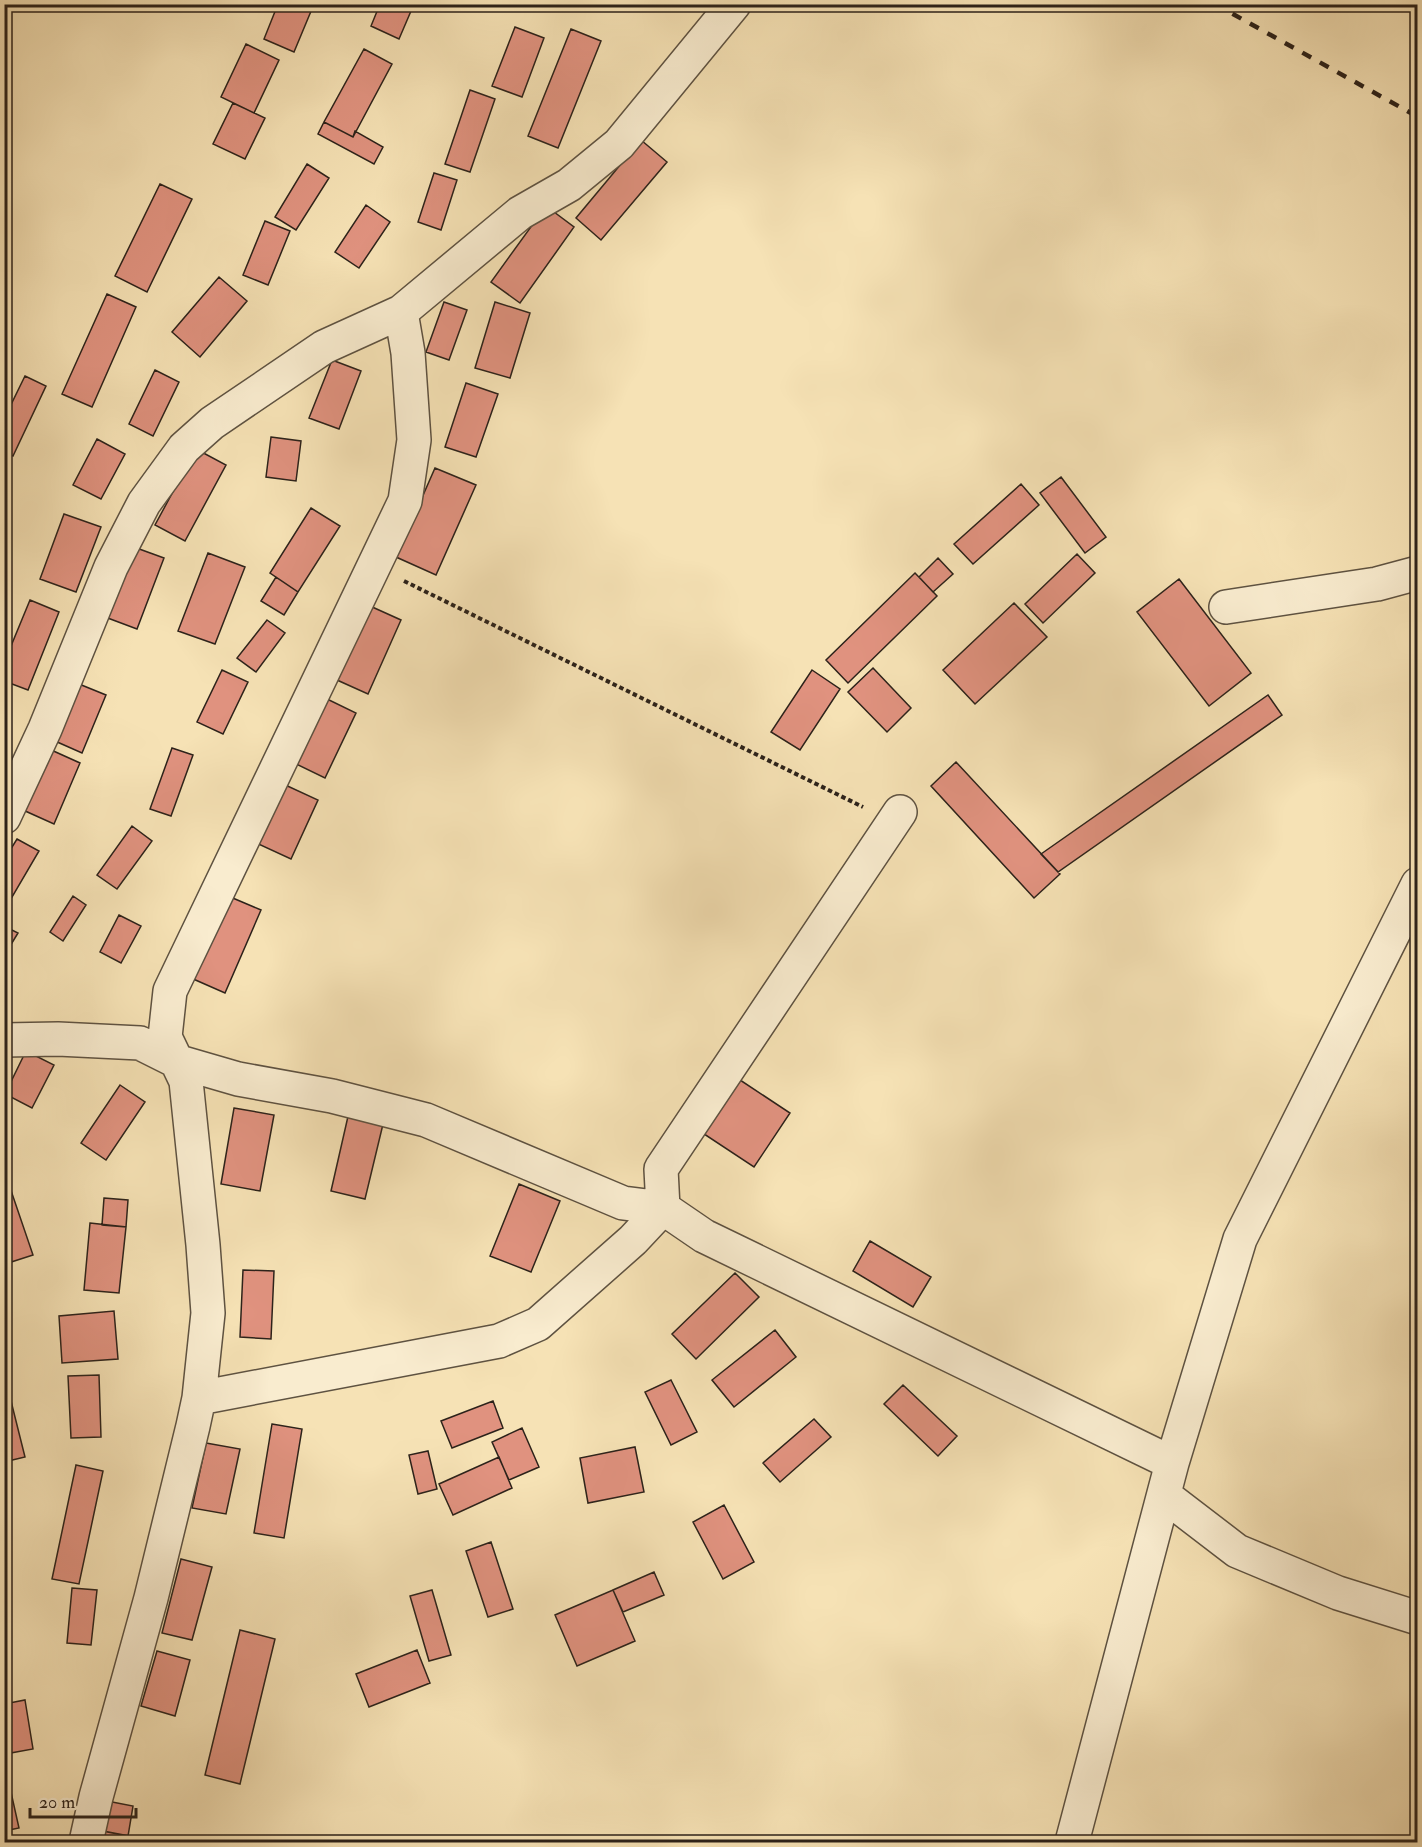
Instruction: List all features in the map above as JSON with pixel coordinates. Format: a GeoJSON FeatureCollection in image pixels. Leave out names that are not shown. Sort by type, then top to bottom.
{"type":"FeatureCollection","features":[{"type":"Feature","properties":{"kind":"street"},"geometry":{"type":"LineString","coordinates":[[4,817],[45,729],[111,567],[144,503],[184,448],[212,423],[324,347],[401,312],[520,213],[569,185],[619,144],[734,4]]}},
{"type":"Feature","properties":{"kind":"street"},"geometry":{"type":"LineString","coordinates":[[86,1842],[96,1797],[151,1598],[199,1398],[208,1313],[186,1081],[165,1037],[170,991],[405,501],[414,440],[408,353],[401,312]]}},
{"type":"Feature","properties":{"kind":"street"},"geometry":{"type":"LineString","coordinates":[[1226,607],[1377,584],[1418,573]]}},
{"type":"Feature","properties":{"kind":"street"},"geometry":{"type":"LineString","coordinates":[[199,1398],[499,1341],[538,1324],[633,1240],[663,1208],[661,1169],[896,817]]}},
{"type":"Feature","properties":{"kind":"street"},"geometry":{"type":"LineString","coordinates":[[1072,1842],[1172,1463],[1240,1239],[1418,884]]}},
{"type":"Feature","properties":{"kind":"street"},"geometry":{"type":"LineString","coordinates":[[4,1040],[58,1039],[140,1043],[176,1061],[238,1079],[332,1096],[426,1120],[623,1203],[663,1208],[704,1236],[1172,1463]]}},
{"type":"Feature","properties":{"kind":"street"},"geometry":{"type":"LineString","coordinates":[[1164,1495],[1237,1551],[1338,1593],[1418,1618]]}},
{"type":"Feature","properties":{"kind":"path"},"geometry":{"type":"LineString","coordinates":[[374,566],[896,817]]}},
{"type":"Feature","properties":{"kind":"building"},"geometry":{"type":"Polygon","coordinates":[[[278,4],[314,4],[294,52],[264,39],[278,4]]]}},
{"type":"Feature","properties":{"kind":"building"},"geometry":{"type":"Polygon","coordinates":[[[380,4],[414,4],[399,39],[371,26],[380,4]]]}},
{"type":"Feature","properties":{"kind":"building"},"geometry":{"type":"Polygon","coordinates":[[[515,27],[544,38],[522,97],[492,86],[515,27]]]}},
{"type":"Feature","properties":{"kind":"building"},"geometry":{"type":"Polygon","coordinates":[[[571,29],[601,41],[558,148],[528,136],[571,29]]]}},
{"type":"Feature","properties":{"kind":"building"},"geometry":{"type":"Polygon","coordinates":[[[246,44],[279,60],[254,113],[221,97],[246,44]]]}},
{"type":"Feature","properties":{"kind":"building"},"geometry":{"type":"Polygon","coordinates":[[[364,49],[392,64],[353,137],[324,122],[364,49]]]}},
{"type":"Feature","properties":{"kind":"building"},"geometry":{"type":"Polygon","coordinates":[[[470,90],[495,99],[470,172],[445,164],[470,90]]]}},
{"type":"Feature","properties":{"kind":"building"},"geometry":{"type":"Polygon","coordinates":[[[233,103],[265,118],[245,159],[213,144],[233,103]]]}},
{"type":"Feature","properties":{"kind":"building"},"geometry":{"type":"Polygon","coordinates":[[[324,122],[353,137],[355,131],[383,147],[374,164],[318,134],[324,122]]]}},
{"type":"Feature","properties":{"kind":"building"},"geometry":{"type":"Polygon","coordinates":[[[641,140],[667,162],[601,240],[576,218],[641,140]]]}},
{"type":"Feature","properties":{"kind":"building"},"geometry":{"type":"Polygon","coordinates":[[[307,164],[329,178],[296,230],[275,217],[307,164]]]}},
{"type":"Feature","properties":{"kind":"building"},"geometry":{"type":"Polygon","coordinates":[[[434,173],[457,180],[441,230],[418,222],[434,173]]]}},
{"type":"Feature","properties":{"kind":"building"},"geometry":{"type":"Polygon","coordinates":[[[160,184],[192,199],[147,292],[115,276],[160,184]]]}},
{"type":"Feature","properties":{"kind":"building"},"geometry":{"type":"Polygon","coordinates":[[[366,205],[390,222],[359,268],[335,252],[366,205]]]}},
{"type":"Feature","properties":{"kind":"building"},"geometry":{"type":"Polygon","coordinates":[[[546,206],[574,227],[520,303],[491,282],[546,206]]]}},
{"type":"Feature","properties":{"kind":"building"},"geometry":{"type":"Polygon","coordinates":[[[265,221],[290,231],[268,285],[243,275],[265,221]]]}},
{"type":"Feature","properties":{"kind":"building"},"geometry":{"type":"Polygon","coordinates":[[[219,277],[247,301],[200,357],[172,332],[219,277]]]}},
{"type":"Feature","properties":{"kind":"building"},"geometry":{"type":"Polygon","coordinates":[[[107,294],[136,307],[92,407],[62,394],[107,294]]]}},
{"type":"Feature","properties":{"kind":"building"},"geometry":{"type":"Polygon","coordinates":[[[444,302],[467,310],[449,360],[426,352],[444,302]]]}},
{"type":"Feature","properties":{"kind":"building"},"geometry":{"type":"Polygon","coordinates":[[[495,302],[530,313],[510,378],[475,368],[495,302]]]}},
{"type":"Feature","properties":{"kind":"building"},"geometry":{"type":"Polygon","coordinates":[[[332,360],[361,371],[339,429],[309,418],[332,360]]]}},
{"type":"Feature","properties":{"kind":"building"},"geometry":{"type":"Polygon","coordinates":[[[155,370],[179,382],[153,436],[129,424],[155,370]]]}},
{"type":"Feature","properties":{"kind":"building"},"geometry":{"type":"Polygon","coordinates":[[[25,376],[46,386],[13,456],[4,452],[4,419],[25,376]]]}},
{"type":"Feature","properties":{"kind":"building"},"geometry":{"type":"Polygon","coordinates":[[[466,383],[498,394],[476,457],[445,447],[466,383]]]}},
{"type":"Feature","properties":{"kind":"building"},"geometry":{"type":"Polygon","coordinates":[[[271,437],[301,441],[296,481],[266,477],[271,437]]]}},
{"type":"Feature","properties":{"kind":"building"},"geometry":{"type":"Polygon","coordinates":[[[97,439],[125,454],[101,499],[73,485],[97,439]]]}},
{"type":"Feature","properties":{"kind":"building"},"geometry":{"type":"Polygon","coordinates":[[[196,449],[226,465],[185,541],[155,525],[196,449]]]}},
{"type":"Feature","properties":{"kind":"building"},"geometry":{"type":"Polygon","coordinates":[[[435,468],[476,485],[436,575],[396,557],[435,468]]]}},
{"type":"Feature","properties":{"kind":"building"},"geometry":{"type":"Polygon","coordinates":[[[1061,477],[1106,537],[1085,553],[1040,493],[1061,477]]]}},
{"type":"Feature","properties":{"kind":"building"},"geometry":{"type":"Polygon","coordinates":[[[1021,484],[1039,505],[973,564],[954,544],[1021,484]]]}},
{"type":"Feature","properties":{"kind":"building"},"geometry":{"type":"Polygon","coordinates":[[[311,508],[340,526],[298,592],[270,573],[311,508]]]}},
{"type":"Feature","properties":{"kind":"building"},"geometry":{"type":"Polygon","coordinates":[[[64,514],[101,527],[76,592],[40,579],[64,514]]]}},
{"type":"Feature","properties":{"kind":"building"},"geometry":{"type":"Polygon","coordinates":[[[131,546],[164,558],[137,629],[105,617],[131,546]]]}},
{"type":"Feature","properties":{"kind":"building"},"geometry":{"type":"Polygon","coordinates":[[[208,553],[245,567],[215,644],[178,631],[208,553]]]}},
{"type":"Feature","properties":{"kind":"building"},"geometry":{"type":"Polygon","coordinates":[[[1077,554],[1095,573],[1043,623],[1025,604],[1077,554]]]}},
{"type":"Feature","properties":{"kind":"building"},"geometry":{"type":"Polygon","coordinates":[[[938,558],[953,574],[933,592],[919,577],[938,558]]]}},
{"type":"Feature","properties":{"kind":"building"},"geometry":{"type":"Polygon","coordinates":[[[915,573],[937,596],[848,683],[826,660],[915,573]]]}},
{"type":"Feature","properties":{"kind":"building"},"geometry":{"type":"Polygon","coordinates":[[[276,577],[298,592],[284,615],[261,601],[276,577]]]}},
{"type":"Feature","properties":{"kind":"building"},"geometry":{"type":"Polygon","coordinates":[[[1179,579],[1251,673],[1209,706],[1137,612],[1179,579]]]}},
{"type":"Feature","properties":{"kind":"building"},"geometry":{"type":"Polygon","coordinates":[[[30,600],[59,612],[28,690],[4,681],[4,663],[30,600]]]}},
{"type":"Feature","properties":{"kind":"building"},"geometry":{"type":"Polygon","coordinates":[[[1014,603],[1047,637],[975,704],[943,670],[1014,603]]]}},
{"type":"Feature","properties":{"kind":"building"},"geometry":{"type":"Polygon","coordinates":[[[370,606],[401,620],[368,694],[337,680],[370,606]]]}},
{"type":"Feature","properties":{"kind":"building"},"geometry":{"type":"Polygon","coordinates":[[[267,620],[285,633],[256,672],[237,658],[267,620]]]}},
{"type":"Feature","properties":{"kind":"building"},"geometry":{"type":"Polygon","coordinates":[[[873,668],[911,708],[887,732],[848,692],[873,668]]]}},
{"type":"Feature","properties":{"kind":"building"},"geometry":{"type":"Polygon","coordinates":[[[222,670],[248,682],[223,734],[197,722],[222,670]]]}},
{"type":"Feature","properties":{"kind":"building"},"geometry":{"type":"Polygon","coordinates":[[[812,670],[840,689],[800,750],[771,732],[812,670]]]}},
{"type":"Feature","properties":{"kind":"building"},"geometry":{"type":"Polygon","coordinates":[[[79,684],[106,695],[82,753],[55,741],[79,684]]]}},
{"type":"Feature","properties":{"kind":"building"},"geometry":{"type":"Polygon","coordinates":[[[1268,695],[1282,715],[1058,872],[1041,854],[1268,695]]]}},
{"type":"Feature","properties":{"kind":"building"},"geometry":{"type":"Polygon","coordinates":[[[325,698],[356,713],[325,778],[294,763],[325,698]]]}},
{"type":"Feature","properties":{"kind":"building"},"geometry":{"type":"Polygon","coordinates":[[[172,748],[193,755],[171,816],[150,809],[172,748]]]}},
{"type":"Feature","properties":{"kind":"building"},"geometry":{"type":"Polygon","coordinates":[[[49,749],[80,763],[54,824],[23,810],[49,749]]]}},
{"type":"Feature","properties":{"kind":"building"},"geometry":{"type":"Polygon","coordinates":[[[956,762],[1060,874],[1034,898],[931,786],[956,762]]]}},
{"type":"Feature","properties":{"kind":"building"},"geometry":{"type":"Polygon","coordinates":[[[281,783],[318,800],[291,859],[254,842],[281,783]]]}},
{"type":"Feature","properties":{"kind":"building"},"geometry":{"type":"Polygon","coordinates":[[[132,826],[152,841],[117,889],[97,875],[132,826]]]}},
{"type":"Feature","properties":{"kind":"building"},"geometry":{"type":"Polygon","coordinates":[[[17,839],[39,851],[8,904],[4,903],[4,860],[17,839]]]}},
{"type":"Feature","properties":{"kind":"building"},"geometry":{"type":"Polygon","coordinates":[[[73,896],[86,905],[63,941],[50,932],[73,896]]]}},
{"type":"Feature","properties":{"kind":"building"},"geometry":{"type":"Polygon","coordinates":[[[228,896],[261,910],[225,993],[191,978],[228,896]]]}},
{"type":"Feature","properties":{"kind":"building"},"geometry":{"type":"Polygon","coordinates":[[[119,915],[141,926],[121,963],[100,952],[119,915]]]}},
{"type":"Feature","properties":{"kind":"building"},"geometry":{"type":"Polygon","coordinates":[[[4,926],[18,933],[4,956],[4,926]]]}},
{"type":"Feature","properties":{"kind":"building"},"geometry":{"type":"Polygon","coordinates":[[[26,1051],[54,1065],[32,1108],[5,1094],[26,1051]]]}},
{"type":"Feature","properties":{"kind":"building"},"geometry":{"type":"Polygon","coordinates":[[[734,1076],[790,1113],[754,1167],[698,1130],[734,1076]]]}},
{"type":"Feature","properties":{"kind":"building"},"geometry":{"type":"Polygon","coordinates":[[[120,1085],[145,1102],[106,1160],[81,1143],[120,1085]]]}},
{"type":"Feature","properties":{"kind":"building"},"geometry":{"type":"Polygon","coordinates":[[[234,1108],[274,1115],[260,1191],[221,1184],[234,1108]]]}},
{"type":"Feature","properties":{"kind":"building"},"geometry":{"type":"Polygon","coordinates":[[[349,1112],[384,1120],[365,1199],[331,1191],[349,1112]]]}},
{"type":"Feature","properties":{"kind":"building"},"geometry":{"type":"Polygon","coordinates":[[[4,1170],[33,1255],[5,1264],[4,1262],[4,1170]]]}},
{"type":"Feature","properties":{"kind":"building"},"geometry":{"type":"Polygon","coordinates":[[[519,1184],[560,1201],[531,1272],[490,1256],[519,1184]]]}},
{"type":"Feature","properties":{"kind":"building"},"geometry":{"type":"Polygon","coordinates":[[[104,1198],[128,1200],[126,1227],[102,1225],[104,1198]]]}},
{"type":"Feature","properties":{"kind":"building"},"geometry":{"type":"Polygon","coordinates":[[[90,1223],[126,1227],[119,1293],[84,1290],[90,1223]]]}},
{"type":"Feature","properties":{"kind":"building"},"geometry":{"type":"Polygon","coordinates":[[[870,1241],[931,1277],[913,1307],[853,1271],[870,1241]]]}},
{"type":"Feature","properties":{"kind":"building"},"geometry":{"type":"Polygon","coordinates":[[[243,1270],[274,1271],[271,1339],[240,1337],[243,1270]]]}},
{"type":"Feature","properties":{"kind":"building"},"geometry":{"type":"Polygon","coordinates":[[[735,1273],[759,1297],[696,1359],[672,1334],[735,1273]]]}},
{"type":"Feature","properties":{"kind":"building"},"geometry":{"type":"Polygon","coordinates":[[[114,1311],[118,1359],[62,1363],[59,1316],[114,1311]]]}},
{"type":"Feature","properties":{"kind":"building"},"geometry":{"type":"Polygon","coordinates":[[[775,1330],[796,1357],[734,1407],[712,1380],[775,1330]]]}},
{"type":"Feature","properties":{"kind":"building"},"geometry":{"type":"Polygon","coordinates":[[[4,1373],[25,1457],[4,1462],[4,1373]]]}},
{"type":"Feature","properties":{"kind":"building"},"geometry":{"type":"Polygon","coordinates":[[[99,1375],[101,1437],[71,1438],[68,1376],[99,1375]]]}},
{"type":"Feature","properties":{"kind":"building"},"geometry":{"type":"Polygon","coordinates":[[[671,1380],[697,1432],[671,1445],[645,1392],[671,1380]]]}},
{"type":"Feature","properties":{"kind":"building"},"geometry":{"type":"Polygon","coordinates":[[[903,1385],[957,1436],[938,1456],[884,1404],[903,1385]]]}},
{"type":"Feature","properties":{"kind":"building"},"geometry":{"type":"Polygon","coordinates":[[[493,1401],[503,1428],[452,1448],[441,1421],[493,1401]]]}},
{"type":"Feature","properties":{"kind":"building"},"geometry":{"type":"Polygon","coordinates":[[[814,1419],[831,1437],[780,1482],[763,1463],[814,1419]]]}},
{"type":"Feature","properties":{"kind":"building"},"geometry":{"type":"Polygon","coordinates":[[[272,1424],[302,1429],[284,1538],[254,1533],[272,1424]]]}},
{"type":"Feature","properties":{"kind":"building"},"geometry":{"type":"Polygon","coordinates":[[[522,1428],[539,1467],[509,1480],[492,1442],[522,1428]]]}},
{"type":"Feature","properties":{"kind":"building"},"geometry":{"type":"Polygon","coordinates":[[[206,1443],[240,1449],[226,1514],[192,1508],[206,1443]]]}},
{"type":"Feature","properties":{"kind":"building"},"geometry":{"type":"Polygon","coordinates":[[[635,1447],[644,1492],[588,1503],[580,1458],[635,1447]]]}},
{"type":"Feature","properties":{"kind":"building"},"geometry":{"type":"Polygon","coordinates":[[[428,1451],[437,1489],[418,1494],[409,1455],[428,1451]]]}},
{"type":"Feature","properties":{"kind":"building"},"geometry":{"type":"Polygon","coordinates":[[[499,1457],[512,1488],[453,1515],[439,1484],[499,1457]]]}},
{"type":"Feature","properties":{"kind":"building"},"geometry":{"type":"Polygon","coordinates":[[[76,1465],[103,1471],[79,1584],[52,1579],[76,1465]]]}},
{"type":"Feature","properties":{"kind":"building"},"geometry":{"type":"Polygon","coordinates":[[[724,1505],[754,1562],[723,1579],[693,1522],[724,1505]]]}},
{"type":"Feature","properties":{"kind":"building"},"geometry":{"type":"Polygon","coordinates":[[[491,1542],[513,1609],[488,1617],[466,1551],[491,1542]]]}},
{"type":"Feature","properties":{"kind":"building"},"geometry":{"type":"Polygon","coordinates":[[[181,1559],[212,1567],[192,1640],[162,1633],[181,1559]]]}},
{"type":"Feature","properties":{"kind":"building"},"geometry":{"type":"Polygon","coordinates":[[[654,1572],[664,1595],[623,1612],[613,1590],[654,1572]]]}},
{"type":"Feature","properties":{"kind":"building"},"geometry":{"type":"Polygon","coordinates":[[[72,1588],[97,1590],[91,1645],[67,1643],[72,1588]]]}},
{"type":"Feature","properties":{"kind":"building"},"geometry":{"type":"Polygon","coordinates":[[[432,1590],[451,1655],[429,1661],[410,1596],[432,1590]]]}},
{"type":"Feature","properties":{"kind":"building"},"geometry":{"type":"Polygon","coordinates":[[[613,1590],[635,1641],[577,1666],[555,1615],[613,1590]]]}},
{"type":"Feature","properties":{"kind":"building"},"geometry":{"type":"Polygon","coordinates":[[[240,1630],[275,1639],[240,1784],[205,1775],[240,1630]]]}},
{"type":"Feature","properties":{"kind":"building"},"geometry":{"type":"Polygon","coordinates":[[[417,1650],[430,1683],[369,1707],[356,1674],[417,1650]]]}},
{"type":"Feature","properties":{"kind":"building"},"geometry":{"type":"Polygon","coordinates":[[[157,1651],[190,1660],[175,1716],[141,1706],[157,1651]]]}},
{"type":"Feature","properties":{"kind":"building"},"geometry":{"type":"Polygon","coordinates":[[[25,1700],[33,1749],[5,1754],[4,1704],[25,1700]]]}},
{"type":"Feature","properties":{"kind":"building"},"geometry":{"type":"Polygon","coordinates":[[[4,1761],[19,1828],[4,1831],[4,1761]]]}},
{"type":"Feature","properties":{"kind":"building"},"geometry":{"type":"Polygon","coordinates":[[[107,1801],[133,1806],[128,1836],[102,1831],[107,1801]]]}},
{"type":"Feature","properties":{"kind":"building"},"geometry":{"type":"Polygon","coordinates":[[[98,1830],[135,1837],[134,1842],[95,1842],[98,1830]]]}},
{"type":"Feature","properties":{"kind":"railway"},"geometry":{"type":"LineString","coordinates":[[1215,4],[1418,117]]}}]}
